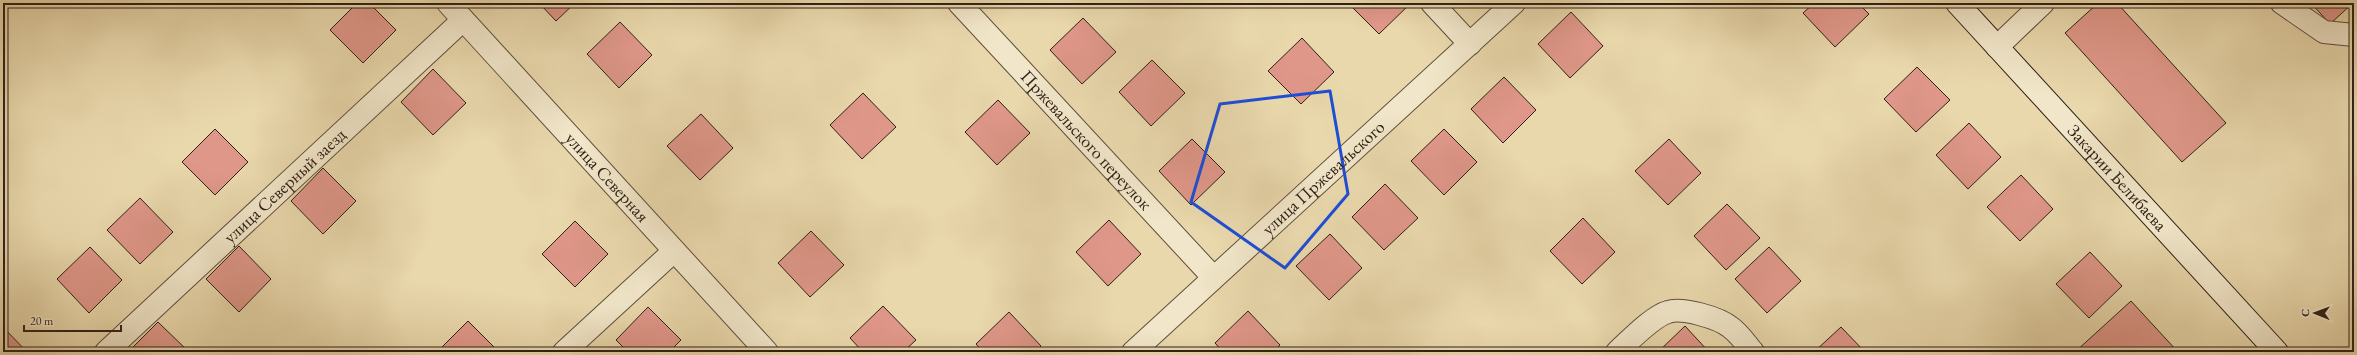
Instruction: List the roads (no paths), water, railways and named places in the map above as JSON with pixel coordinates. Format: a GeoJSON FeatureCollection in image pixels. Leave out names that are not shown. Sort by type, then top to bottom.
{"type":"FeatureCollection","features":[{"type":"Feature","properties":{"kind":"street","name":"улица Северная"},"geometry":{"type":"LineString","coordinates":[[448,3],[767,352]]}},
{"type":"Feature","properties":{"kind":"street","name":"Пржевальского переулок"},"geometry":{"type":"LineString","coordinates":[[958,3],[1213,277]]}},
{"type":"Feature","properties":{"kind":"street"},"geometry":{"type":"LineString","coordinates":[[1432,3],[1470,44]]}},
{"type":"Feature","properties":{"kind":"street","name":"улица Пржевальского"},"geometry":{"type":"LineString","coordinates":[[1133,352],[1213,277],[1514,3]]}},
{"type":"Feature","properties":{"kind":"street","name":"Закарии Белибаева"},"geometry":{"type":"LineString","coordinates":[[1957,3],[2277,352]]}},
{"type":"Feature","properties":{"kind":"street"},"geometry":{"type":"LineString","coordinates":[[1997,47],[2044,3]]}},
{"type":"Feature","properties":{"kind":"street"},"geometry":{"type":"LineString","coordinates":[[2282,3],[2324,32],[2354,35]]}},
{"type":"Feature","properties":{"kind":"street","name":"улица Северный заезд"},"geometry":{"type":"LineString","coordinates":[[106,352],[463,20]]}},
{"type":"Feature","properties":{"kind":"street"},"geometry":{"type":"LineString","coordinates":[[564,352],[674,251]]}},
{"type":"Feature","properties":{"kind":"street"},"geometry":{"type":"LineString","coordinates":[[1617,352],[1644,327],[1668,312],[1687,311],[1708,317],[1730,326],[1753,352]]}}]}
